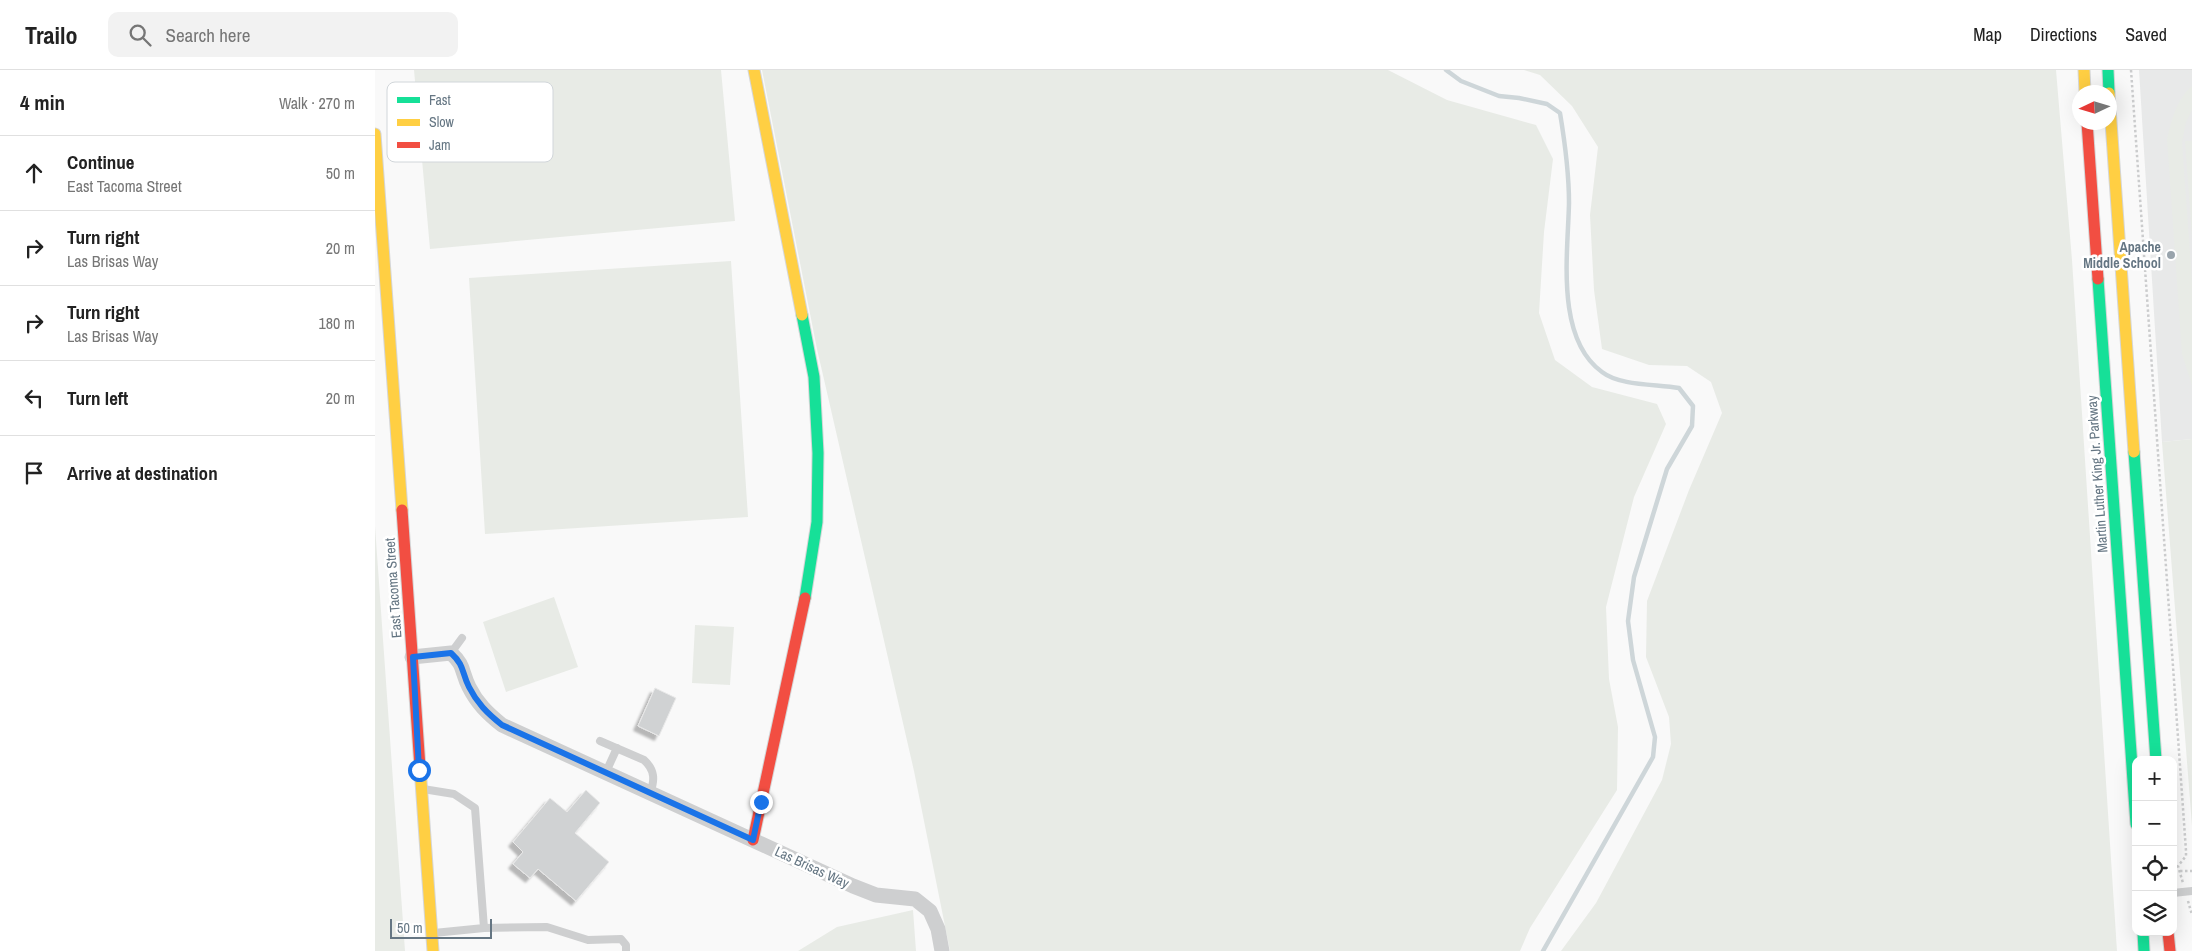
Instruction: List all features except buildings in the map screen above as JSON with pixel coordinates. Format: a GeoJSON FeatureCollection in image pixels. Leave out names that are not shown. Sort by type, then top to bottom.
{"type":"FeatureCollection","features":[{"type":"Feature","properties":{"kind":"street"},"geometry":{"type":"LineString","coordinates":[[753,840],[806,592],[817,522],[818,453],[814,378],[754,70]]}},
{"type":"Feature","properties":{"kind":"street"},"geometry":{"type":"LineString","coordinates":[[2084,70],[2085,85]]}},
{"type":"Feature","properties":{"kind":"street"},"geometry":{"type":"LineString","coordinates":[[2108,70],[2109,85]]}},
{"type":"Feature","properties":{"kind":"street","name":"Martin Luther King Jr. Parkway"},"geometry":{"type":"LineString","coordinates":[[2088,130],[2134,801]]}},
{"type":"Feature","properties":{"kind":"street"},"geometry":{"type":"LineString","coordinates":[[2112,130],[2156,756]]}},
{"type":"Feature","properties":{"kind":"street","name":"East Tacoma Street"},"geometry":{"type":"LineString","coordinates":[[375,134],[433,951]]}},
{"type":"Feature","properties":{"kind":"street"},"geometry":{"type":"LineString","coordinates":[[413,657],[451,653]]}},
{"type":"Feature","properties":{"kind":"street","name":"Las Brisas Way"},"geometry":{"type":"LineString","coordinates":[[451,653],[461,662],[467,685],[482,708],[502,725],[876,895],[915,899],[930,910],[938,929],[942,951]]}},
{"type":"Feature","properties":{"kind":"street"},"geometry":{"type":"LineString","coordinates":[[2143,936],[2145,951]]}},
{"type":"Feature","properties":{"kind":"street"},"geometry":{"type":"LineString","coordinates":[[2168,936],[2170,951]]}},
{"type":"Feature","properties":{"kind":"lane"},"geometry":{"type":"LineString","coordinates":[[451,653],[461,638]]}},
{"type":"Feature","properties":{"kind":"lane"},"geometry":{"type":"LineString","coordinates":[[600,741],[649,764],[654,778],[650,793]]}},
{"type":"Feature","properties":{"kind":"lane"},"geometry":{"type":"LineString","coordinates":[[606,772],[617,748]]}},
{"type":"Feature","properties":{"kind":"lane"},"geometry":{"type":"LineString","coordinates":[[421,788],[454,794],[475,808],[484,928]]}},
{"type":"Feature","properties":{"kind":"lane"},"geometry":{"type":"LineString","coordinates":[[2177,893],[2192,891]]}},
{"type":"Feature","properties":{"kind":"lane"},"geometry":{"type":"LineString","coordinates":[[431,933],[484,928],[547,927],[587,940],[621,939],[626,945],[626,951]]}},
{"type":"Feature","properties":{"kind":"path"},"geometry":{"type":"LineString","coordinates":[[2131,70],[2186,851],[2186,856],[2178,866]]}},
{"type":"Feature","properties":{"kind":"path"},"geometry":{"type":"LineString","coordinates":[[2180,871],[2192,871]]}},
{"type":"Feature","properties":{"kind":"shaded area"},"geometry":{"type":"Polygon","coordinates":[[[414,70],[721,70],[735,221],[430,249],[422,162],[553,162],[553,82],[415,82],[414,70]]]}},
{"type":"Feature","properties":{"kind":"shaded area"},"geometry":{"type":"Polygon","coordinates":[[[762,70],[1388,70],[1447,100],[1536,125],[1553,159],[1544,232],[1539,313],[1555,360],[1592,387],[1657,404],[1666,424],[1634,497],[1606,607],[1609,679],[1618,727],[1617,790],[1530,928],[1520,951],[950,951],[914,771],[817,349],[762,70]]]}},
{"type":"Feature","properties":{"kind":"shaded area"},"geometry":{"type":"Polygon","coordinates":[[[1524,70],[2056,70],[2072,260],[2117,951],[1561,951],[1596,903],[1662,780],[1671,744],[1669,717],[1646,657],[1647,601],[1689,490],[1722,413],[1711,382],[1687,366],[1649,365],[1602,349],[1594,290],[1590,215],[1598,147],[1572,106],[1540,75],[1524,70]]]}},
{"type":"Feature","properties":{"kind":"shaded area","name":"Apache Middle School"},"geometry":{"type":"Polygon","coordinates":[[[2139,70],[2192,70],[2192,439],[2162,442],[2139,70]]]}},
{"type":"Feature","properties":{"kind":"shaded area"},"geometry":{"type":"Polygon","coordinates":[[[2192,86],[2192,110],[2186,122],[2182,143],[2192,281],[2192,385],[2182,354],[2167,139],[2178,104],[2192,86]]]}},
{"type":"Feature","properties":{"kind":"shaded area"},"geometry":{"type":"Polygon","coordinates":[[[2185,141],[2192,141],[2192,237],[2185,141]]]}},
{"type":"Feature","properties":{"kind":"shaded area"},"geometry":{"type":"Polygon","coordinates":[[[731,261],[748,517],[485,534],[469,278],[731,261]]]}},
{"type":"Feature","properties":{"kind":"shaded area"},"geometry":{"type":"Polygon","coordinates":[[[2192,439],[2192,826],[2162,442],[2192,439]]]}},
{"type":"Feature","properties":{"kind":"shaded area"},"geometry":{"type":"Polygon","coordinates":[[[375,526],[405,951],[375,951],[375,526]]]}},
{"type":"Feature","properties":{"kind":"shaded area"},"geometry":{"type":"Polygon","coordinates":[[[554,597],[578,667],[506,692],[483,622],[554,597]]]}},
{"type":"Feature","properties":{"kind":"shaded area"},"geometry":{"type":"Polygon","coordinates":[[[695,625],[734,627],[730,685],[692,683],[695,625]]]}},
{"type":"Feature","properties":{"kind":"shaded area"},"geometry":{"type":"Polygon","coordinates":[[[913,910],[916,951],[798,951],[837,927],[913,910]]]}},
{"type":"Feature","properties":{"kind":"waterway"},"geometry":{"type":"LineString","coordinates":[[1446,70],[1461,81],[1499,96],[1547,104],[1560,113],[1569,192],[1567,294],[1577,338],[1587,357],[1610,377],[1639,384],[1679,388],[1693,406],[1692,426],[1667,469],[1634,577],[1628,621],[1633,660],[1655,737],[1653,757],[1543,951]]}},
{"type":"Feature","properties":{"kind":"traffic: fast"},"geometry":{"type":"LineString","coordinates":[[2108,70],[2109,85]]}},
{"type":"Feature","properties":{"kind":"traffic: fast"},"geometry":{"type":"LineString","coordinates":[[2098,279],[2134,801]]}},
{"type":"Feature","properties":{"kind":"traffic: fast"},"geometry":{"type":"LineString","coordinates":[[802,315],[814,377],[818,453],[817,522],[805,598]]}},
{"type":"Feature","properties":{"kind":"traffic: fast"},"geometry":{"type":"LineString","coordinates":[[2134,452],[2156,756]]}},
{"type":"Feature","properties":{"kind":"traffic: fast"},"geometry":{"type":"LineString","coordinates":[[2143,936],[2144,951]]}},
{"type":"Feature","properties":{"kind":"traffic: slow"},"geometry":{"type":"LineString","coordinates":[[754,70],[802,315]]}},
{"type":"Feature","properties":{"kind":"traffic: slow"},"geometry":{"type":"LineString","coordinates":[[2084,70],[2085,85]]}},
{"type":"Feature","properties":{"kind":"traffic: slow"},"geometry":{"type":"LineString","coordinates":[[2112,130],[2134,452]]}},
{"type":"Feature","properties":{"kind":"traffic: slow"},"geometry":{"type":"LineString","coordinates":[[375,134],[402,510]]}},
{"type":"Feature","properties":{"kind":"traffic: slow"},"geometry":{"type":"LineString","coordinates":[[420,767],[433,951]]}},
{"type":"Feature","properties":{"kind":"traffic: jam"},"geometry":{"type":"LineString","coordinates":[[2088,130],[2098,279]]}},
{"type":"Feature","properties":{"kind":"traffic: jam"},"geometry":{"type":"LineString","coordinates":[[402,510],[420,767]]}},
{"type":"Feature","properties":{"kind":"traffic: jam"},"geometry":{"type":"LineString","coordinates":[[753,840],[805,598]]}},
{"type":"Feature","properties":{"kind":"traffic: jam"},"geometry":{"type":"LineString","coordinates":[[2168,936],[2170,951]]}},
{"type":"Feature","properties":{"kind":"place","name":"Apache Middle School"},"geometry":{"type":"Point","coordinates":[2171,255]}},
{"type":"Feature","properties":{"kind":"route"},"geometry":{"type":"LineString","coordinates":[[419,770],[413,657],[451,653],[461,662],[467,685],[482,708],[502,725],[753,840],[761,802]]}}]}
